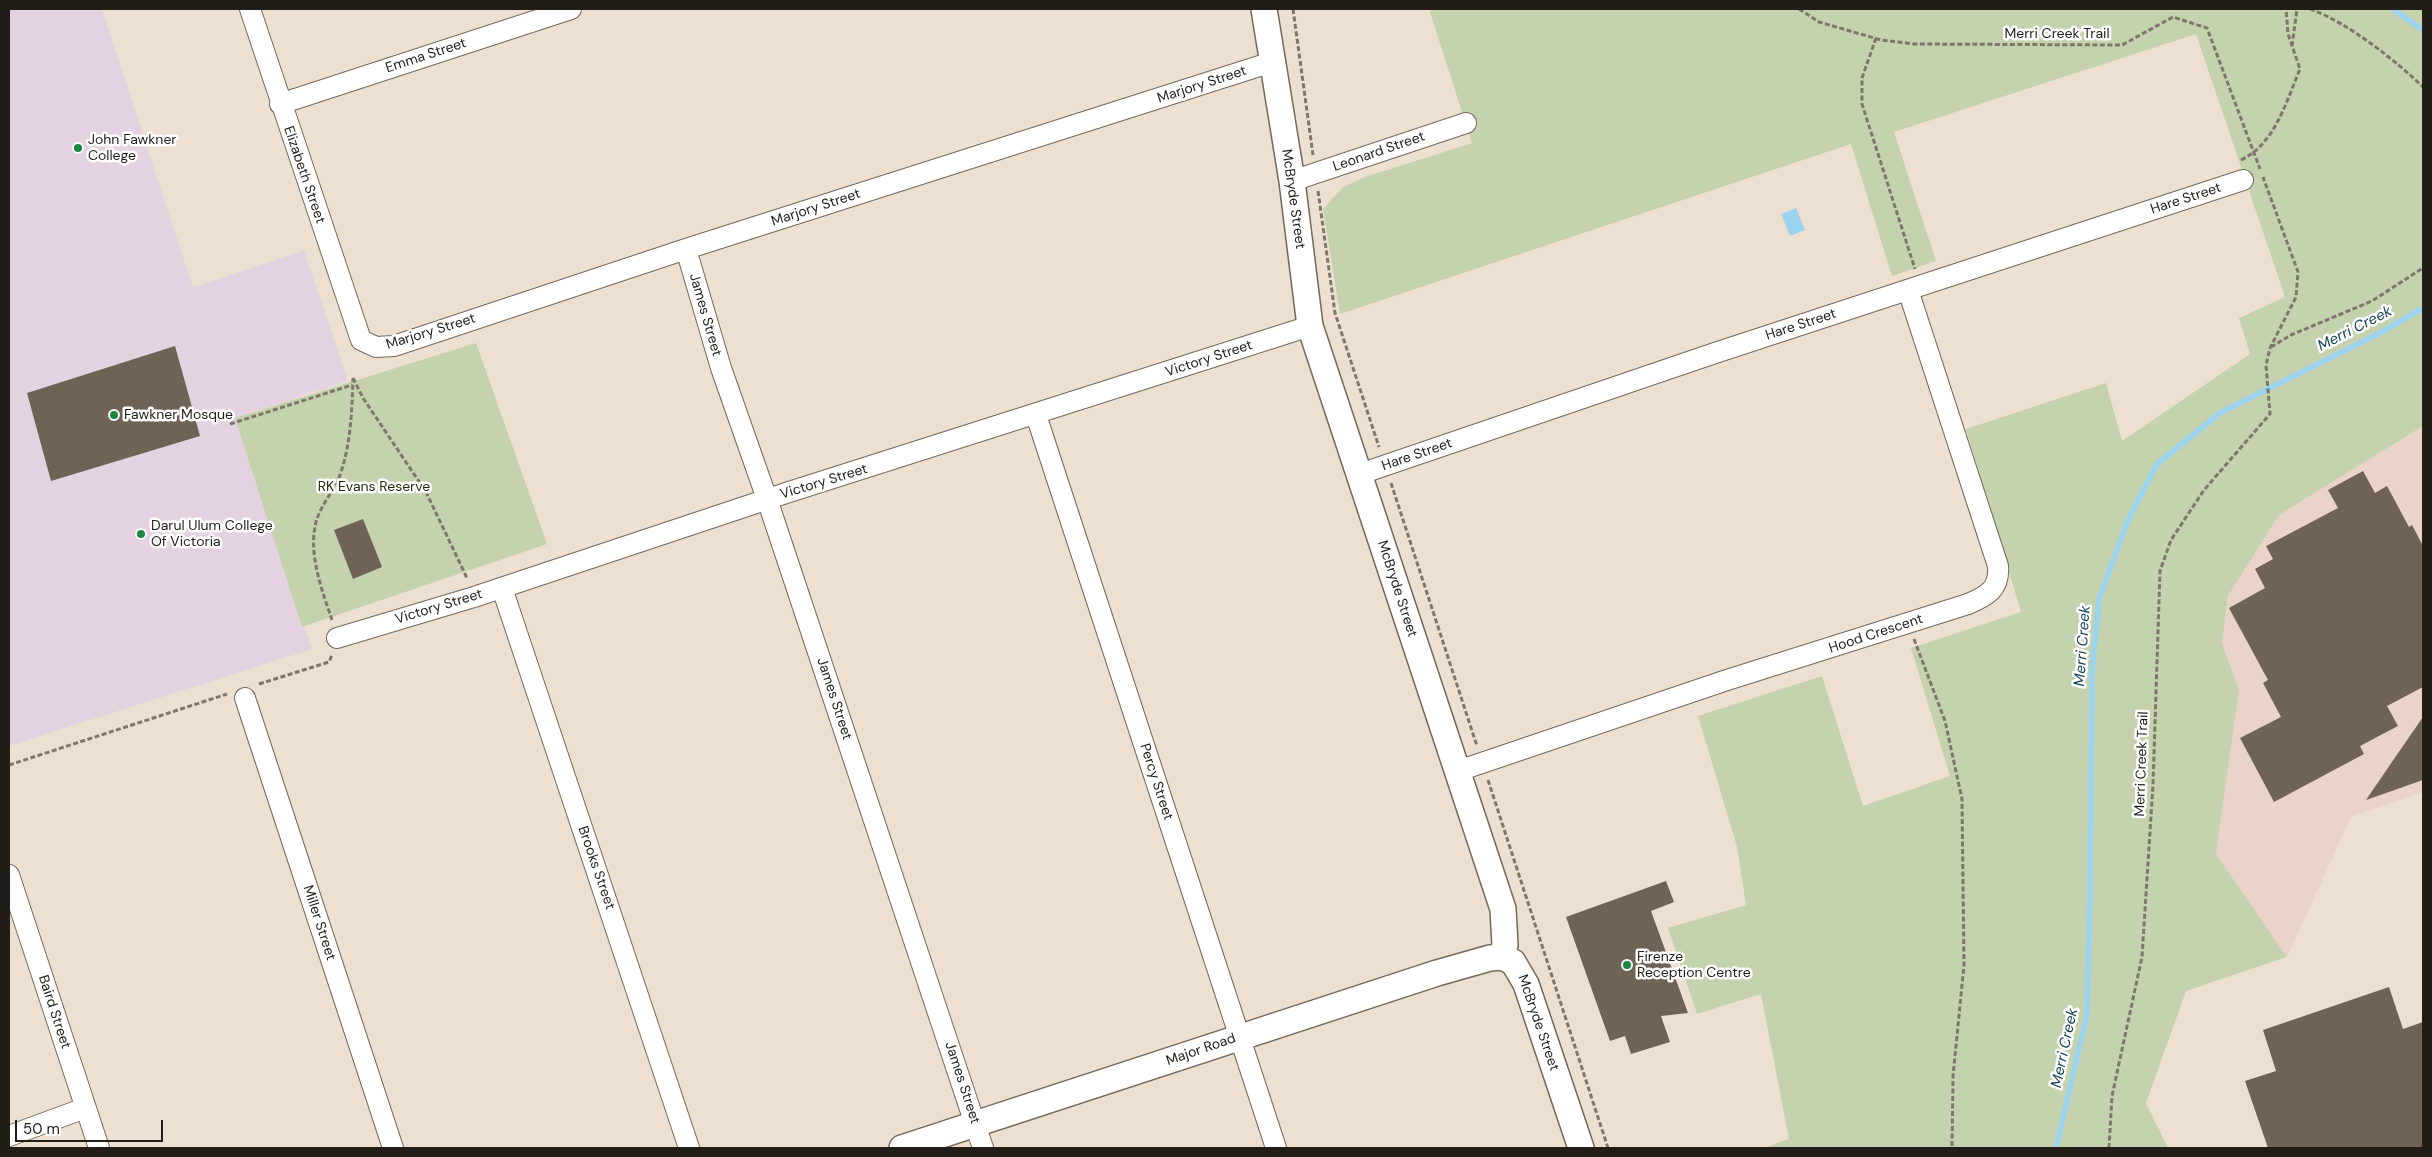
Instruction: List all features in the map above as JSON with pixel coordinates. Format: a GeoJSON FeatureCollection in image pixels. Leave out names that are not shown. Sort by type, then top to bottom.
{"type":"FeatureCollection","features":[{"type":"Feature","properties":{"kind":"street","name":"Elizabeth Street"},"geometry":{"type":"LineString","coordinates":[[250,9],[280,104],[361,340]]}},
{"type":"Feature","properties":{"kind":"street","name":"Emma Street"},"geometry":{"type":"LineString","coordinates":[[280,104],[571,9]]}},
{"type":"Feature","properties":{"kind":"street","name":"McBryde Street"},"geometry":{"type":"LineString","coordinates":[[1264,9],[1292,181],[1310,326],[1458,771],[1502,910],[1505,924],[1505,945],[1502,957],[1513,962],[1526,984],[1581,1148]]}},
{"type":"Feature","properties":{"kind":"street","name":"Marjory Street"},"geometry":{"type":"LineString","coordinates":[[361,340],[376,347],[394,346],[686,249],[1272,62]]}},
{"type":"Feature","properties":{"kind":"street","name":"Leonard Street"},"geometry":{"type":"LineString","coordinates":[[1292,181],[1466,123]]}},
{"type":"Feature","properties":{"kind":"street","name":"Hare Street"},"geometry":{"type":"LineString","coordinates":[[1360,474],[1715,353],[1914,288],[2240,171]]}},
{"type":"Feature","properties":{"kind":"street","name":"James Street"},"geometry":{"type":"LineString","coordinates":[[686,249],[721,368],[767,499],[983,1148]]}},
{"type":"Feature","properties":{"kind":"street","name":"Hood Crescent"},"geometry":{"type":"LineString","coordinates":[[1458,771],[1727,680],[1908,624],[1983,598],[1996,585],[1999,576],[1992,546],[1914,288]]}},
{"type":"Feature","properties":{"kind":"street","name":"Victory Street"},"geometry":{"type":"LineString","coordinates":[[337,638],[474,597],[767,499],[1036,415],[1310,326]]}},
{"type":"Feature","properties":{"kind":"street","name":"Percy Street"},"geometry":{"type":"LineString","coordinates":[[1036,415],[1276,1148]]}},
{"type":"Feature","properties":{"kind":"street","name":"Brooks Street"},"geometry":{"type":"LineString","coordinates":[[502,588],[689,1148]]}},
{"type":"Feature","properties":{"kind":"street","name":"Miller Street"},"geometry":{"type":"LineString","coordinates":[[244,692],[393,1148]]}},
{"type":"Feature","properties":{"kind":"street","name":"Baird Street"},"geometry":{"type":"LineString","coordinates":[[9,875],[85,1108],[100,1148]]}},
{"type":"Feature","properties":{"kind":"street","name":"Major Road"},"geometry":{"type":"LineString","coordinates":[[902,1148],[1437,973],[1490,958],[1502,957]]}},
{"type":"Feature","properties":{"kind":"street"},"geometry":{"type":"LineString","coordinates":[[9,1136],[85,1108]]}},
{"type":"Feature","properties":{"kind":"path"},"geometry":{"type":"LineString","coordinates":[[1293,9],[1335,313],[1608,1148]]}},
{"type":"Feature","properties":{"kind":"path","name":"Merri Creek Trail"},"geometry":{"type":"LineString","coordinates":[[1799,9],[1819,22],[1876,38],[1916,44],[2122,45],[2173,17],[2207,28],[2298,272],[2296,297],[2270,348],[2266,365],[2270,414],[2204,490],[2171,540],[2160,571],[2153,785],[2142,957],[2112,1096],[2109,1148]]}},
{"type":"Feature","properties":{"kind":"path"},"geometry":{"type":"LineString","coordinates":[[2240,171],[2276,126],[2300,69],[2288,34],[2286,9]]}},
{"type":"Feature","properties":{"kind":"path"},"geometry":{"type":"LineString","coordinates":[[2292,47],[2296,30],[2297,9]]}},
{"type":"Feature","properties":{"kind":"path"},"geometry":{"type":"LineString","coordinates":[[2310,9],[2327,15],[2403,67],[2423,88]]}},
{"type":"Feature","properties":{"kind":"path"},"geometry":{"type":"LineString","coordinates":[[1876,38],[1862,78],[1862,104],[1914,288]]}},
{"type":"Feature","properties":{"kind":"path"},"geometry":{"type":"LineString","coordinates":[[2270,348],[2292,335],[2372,301],[2423,268]]}},
{"type":"Feature","properties":{"kind":"path"},"geometry":{"type":"LineString","coordinates":[[9,765],[244,692],[329,662],[337,638],[324,596],[314,534],[320,512],[341,472],[352,418],[352,378],[363,398],[426,492],[474,597]]}},
{"type":"Feature","properties":{"kind":"path"},"geometry":{"type":"LineString","coordinates":[[230,424],[352,385]]}},
{"type":"Feature","properties":{"kind":"path"},"geometry":{"type":"LineString","coordinates":[[1908,624],[1944,721],[1962,799],[1964,966],[1954,1076],[1952,1148]]}},
{"type":"Feature","properties":{"kind":"shaded area","name":"Darul Ulum College Of Victoria"},"geometry":{"type":"Polygon","coordinates":[[[9,9],[102,9],[193,287],[304,250],[348,381],[235,418],[312,649],[9,746],[9,9]]]}},
{"type":"Feature","properties":{"kind":"shaded area"},"geometry":{"type":"Polygon","coordinates":[[[2423,426],[2423,792],[2351,817],[2287,957],[2216,854],[2239,690],[2222,643],[2228,596],[2279,515],[2423,426]]]}},
{"type":"Feature","properties":{"kind":"green space"},"geometry":{"type":"Polygon","coordinates":[[[1429,9],[2423,9],[2423,426],[2279,515],[2228,596],[2222,643],[2239,690],[2216,854],[2287,957],[2186,991],[2146,1103],[2168,1148],[1764,1148],[1789,1139],[1761,994],[1697,1014],[1668,928],[1746,905],[1737,847],[1698,716],[1822,676],[1863,806],[1950,776],[1911,648],[2021,612],[1966,429],[2106,383],[2122,441],[2250,354],[2239,318],[2285,297],[2196,34],[1894,132],[1936,261],[1892,276],[1851,144],[1340,314],[1323,209],[1343,187],[1365,177],[1472,143],[1429,9]]]}},
{"type":"Feature","properties":{"kind":"green space","name":"RK Evans Reserve"},"geometry":{"type":"Polygon","coordinates":[[[476,343],[547,544],[302,627],[235,418],[476,343]]]}},
{"type":"Feature","properties":{"kind":"water"},"geometry":{"type":"Polygon","coordinates":[[[1796,208],[1805,230],[1790,236],[1781,214],[1796,208]]]}},
{"type":"Feature","properties":{"kind":"building","name":"Fawkner Mosque"},"geometry":{"type":"Polygon","coordinates":[[[175,346],[200,436],[51,481],[27,393],[175,346]]]}},
{"type":"Feature","properties":{"kind":"building"},"geometry":{"type":"Polygon","coordinates":[[[2363,471],[2375,493],[2387,486],[2409,527],[2412,525],[2423,546],[2423,687],[2387,706],[2398,726],[2360,746],[2364,754],[2274,802],[2240,738],[2281,717],[2263,683],[2268,680],[2229,608],[2265,588],[2255,569],[2273,559],[2266,546],[2338,508],[2328,490],[2363,471]]]}},
{"type":"Feature","properties":{"kind":"building"},"geometry":{"type":"Polygon","coordinates":[[[363,519],[382,567],[353,579],[334,530],[363,519]]]}},
{"type":"Feature","properties":{"kind":"building"},"geometry":{"type":"Polygon","coordinates":[[[2423,717],[2423,780],[2366,800],[2394,759],[2423,717]]]}},
{"type":"Feature","properties":{"kind":"building","name":"Firenze Reception Centre"},"geometry":{"type":"Polygon","coordinates":[[[1666,881],[1674,902],[1651,911],[1688,1013],[1661,1016],[1670,1042],[1631,1054],[1625,1036],[1610,1041],[1566,917],[1666,881]]]}},
{"type":"Feature","properties":{"kind":"building"},"geometry":{"type":"Polygon","coordinates":[[[2389,987],[2403,1029],[2423,1022],[2423,1148],[2268,1148],[2245,1081],[2276,1071],[2263,1030],[2389,987]]]}},
{"type":"Feature","properties":{"kind":"waterway","name":"Merri Creek"},"geometry":{"type":"LineString","coordinates":[[2393,9],[2423,30]]}},
{"type":"Feature","properties":{"kind":"waterway","name":"Merri Creek"},"geometry":{"type":"LineString","coordinates":[[2056,1148],[2087,1014],[2092,672],[2099,599],[2128,520],[2157,464],[2220,413],[2380,333],[2423,308]]}},
{"type":"Feature","properties":{"kind":"place","name":"John Fawkner College"},"geometry":{"type":"Point","coordinates":[78,148]}},
{"type":"Feature","properties":{"kind":"place","name":"Fawkner Mosque"},"geometry":{"type":"Point","coordinates":[114,415]}},
{"type":"Feature","properties":{"kind":"place","name":"Darul Ulum College Of Victoria"},"geometry":{"type":"Point","coordinates":[141,534]}},
{"type":"Feature","properties":{"kind":"place","name":"Firenze Reception Centre"},"geometry":{"type":"Point","coordinates":[1627,965]}}]}
